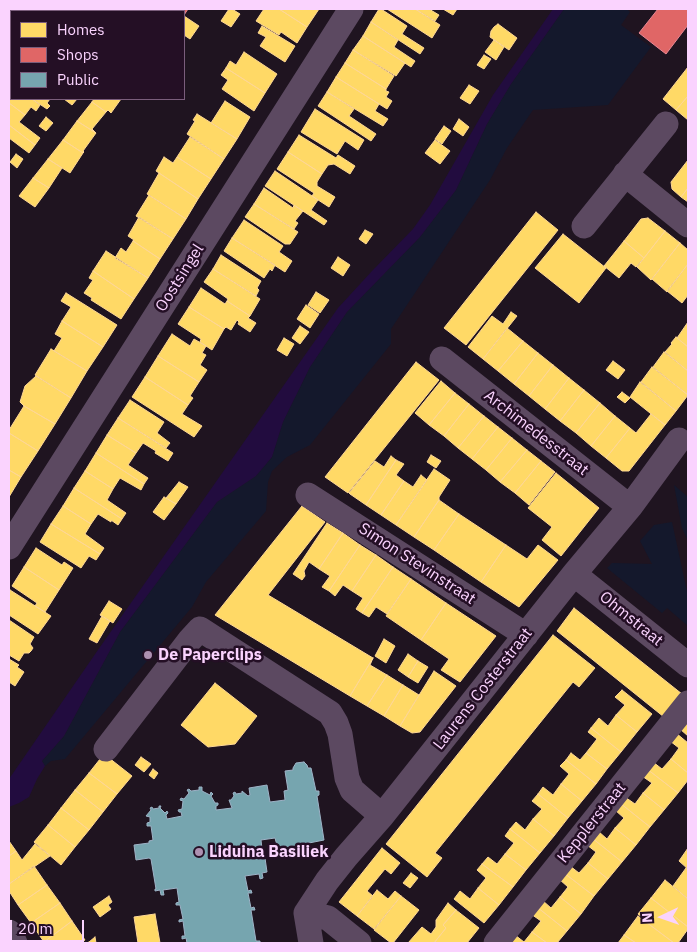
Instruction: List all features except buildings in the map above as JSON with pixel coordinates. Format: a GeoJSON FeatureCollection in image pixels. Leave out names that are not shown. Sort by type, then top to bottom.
{"type":"FeatureCollection","features":[{"type":"Feature","properties":{"kind":"street","name":"Oostsingel"},"geometry":{"type":"LineString","coordinates":[[9,547],[350,9]]}},
{"type":"Feature","properties":{"kind":"street"},"geometry":{"type":"LineString","coordinates":[[584,226],[666,124]]}},
{"type":"Feature","properties":{"kind":"street"},"geometry":{"type":"LineString","coordinates":[[625,174],[688,225]]}},
{"type":"Feature","properties":{"kind":"street","name":"Archimedesstraat"},"geometry":{"type":"LineString","coordinates":[[442,359],[630,507]]}},
{"type":"Feature","properties":{"kind":"street","name":"Laurens Costerstraat"},"geometry":{"type":"LineString","coordinates":[[306,912],[346,857],[382,816],[574,574],[683,441]]}},
{"type":"Feature","properties":{"kind":"street","name":"Simon Stevinstraat"},"geometry":{"type":"LineString","coordinates":[[308,495],[526,635]]}},
{"type":"Feature","properties":{"kind":"street","name":"Ohmstraat"},"geometry":{"type":"LineString","coordinates":[[574,574],[688,665]]}},
{"type":"Feature","properties":{"kind":"street"},"geometry":{"type":"LineString","coordinates":[[106,749],[200,628],[330,713],[340,734],[347,778],[352,790],[382,816]]}},
{"type":"Feature","properties":{"kind":"street","name":"Kepplerstraat"},"geometry":{"type":"LineString","coordinates":[[496,943],[688,702]]}},
{"type":"Feature","properties":{"kind":"street"},"geometry":{"type":"LineString","coordinates":[[311,943],[306,912],[328,918],[359,943]]}},
{"type":"Feature","properties":{"kind":"street"},"geometry":{"type":"LineString","coordinates":[[9,932],[15,943]]}},
{"type":"Feature","properties":{"kind":"shaded area"},"geometry":{"type":"Polygon","coordinates":[[[553,9],[564,9],[511,84],[487,124],[456,190],[420,237],[347,312],[310,367],[283,422],[272,457],[256,476],[217,502],[120,632],[64,736],[42,761],[45,766],[29,797],[9,807],[9,779],[338,308],[413,229],[430,205],[493,95],[553,9]]]}},
{"type":"Feature","properties":{"kind":"shaded area"},"geometry":{"type":"Polygon","coordinates":[[[564,9],[627,9],[630,12],[621,25],[651,47],[608,105],[533,110],[507,148],[490,180],[391,329],[391,344],[310,445],[287,457],[272,471],[268,482],[266,511],[206,582],[192,607],[65,759],[51,761],[45,766],[42,761],[64,736],[120,632],[217,502],[256,476],[272,457],[283,422],[310,367],[347,312],[420,237],[456,190],[487,124],[511,84],[564,9]]]}},
{"type":"Feature","properties":{"kind":"shaded area"},"geometry":{"type":"Polygon","coordinates":[[[674,485],[688,497],[688,541],[682,528],[674,485]]]}},
{"type":"Feature","properties":{"kind":"shaded area"},"geometry":{"type":"Polygon","coordinates":[[[672,522],[688,596],[688,626],[667,608],[662,613],[607,568],[612,563],[652,564],[640,541],[654,525],[672,522]]]}},
{"type":"Feature","properties":{"kind":"place","name":"De Paperclips"},"geometry":{"type":"Point","coordinates":[148,655]}},
{"type":"Feature","properties":{"kind":"place","name":"Liduina Basiliek"},"geometry":{"type":"Point","coordinates":[199,852]}}]}
